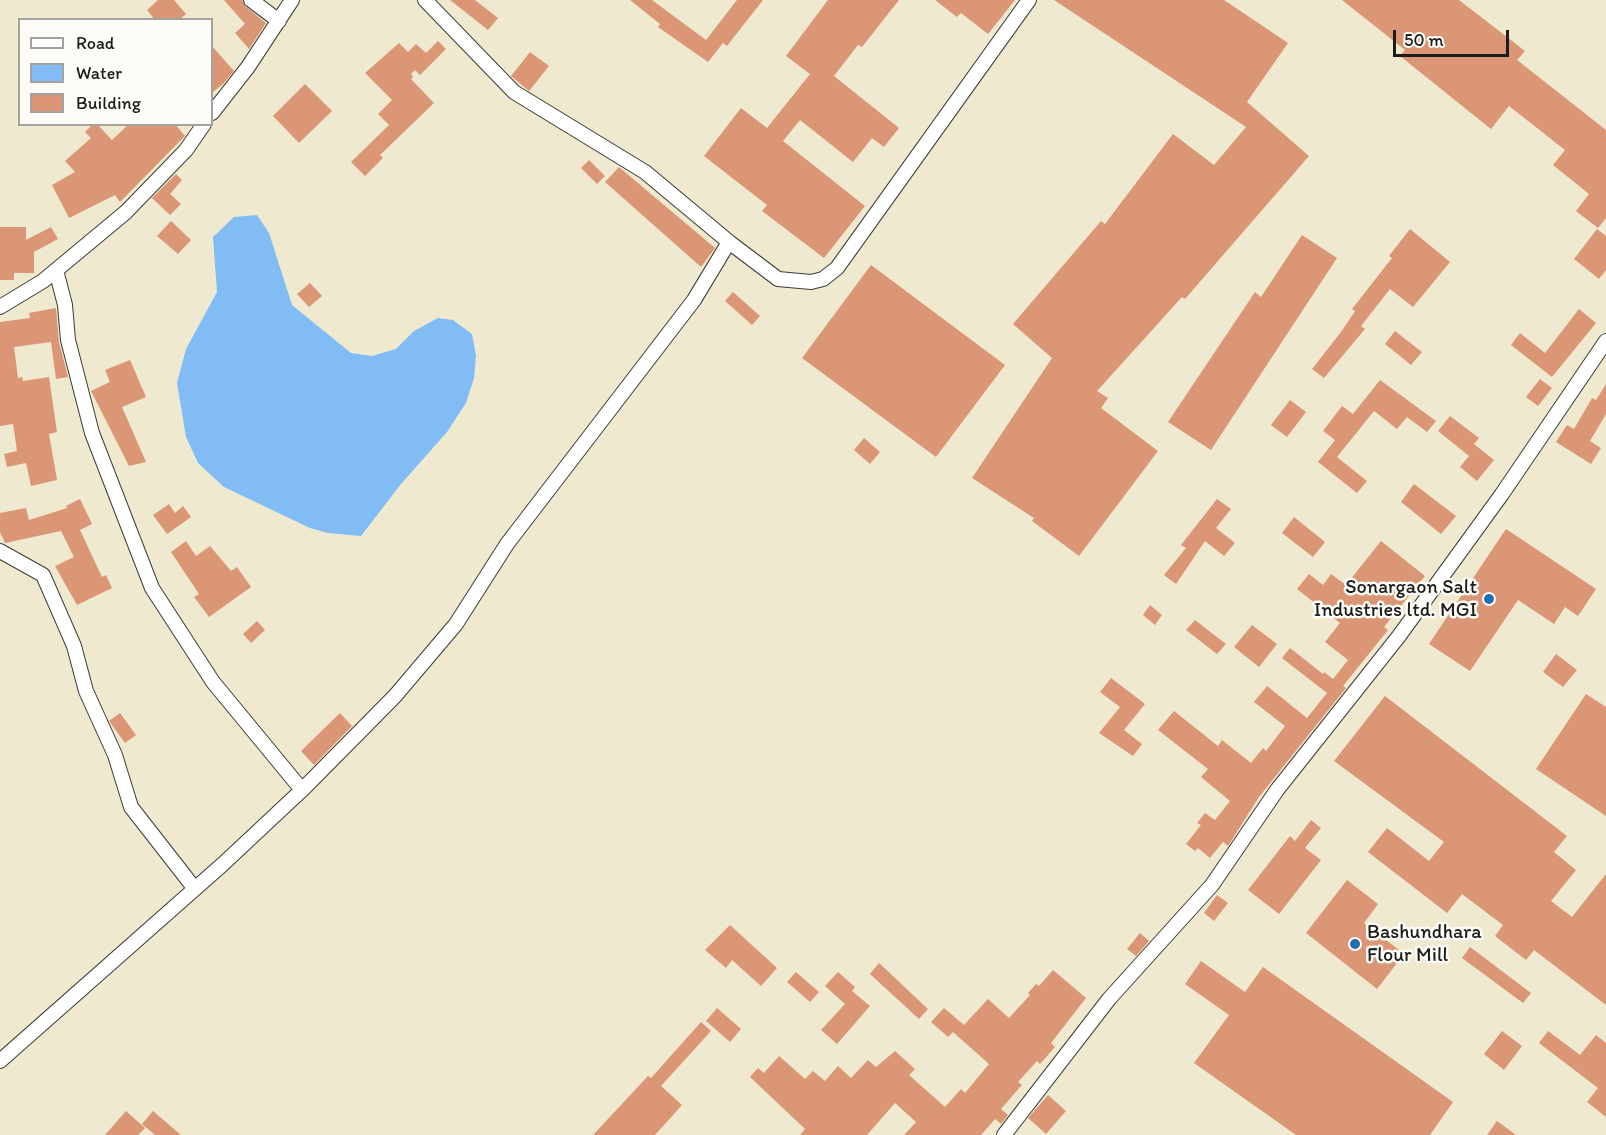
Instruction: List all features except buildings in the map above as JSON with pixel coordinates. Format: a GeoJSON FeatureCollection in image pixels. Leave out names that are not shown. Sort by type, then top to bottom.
{"type":"FeatureCollection","features":[{"type":"Feature","properties":{"kind":"street"},"geometry":{"type":"LineString","coordinates":[[251,0],[279,21]]}},
{"type":"Feature","properties":{"kind":"street"},"geometry":{"type":"LineString","coordinates":[[213,112],[248,67],[292,0]]}},
{"type":"Feature","properties":{"kind":"street"},"geometry":{"type":"LineString","coordinates":[[425,0],[514,92],[645,172],[729,242],[778,279],[811,282],[823,279],[837,268],[1029,0]]}},
{"type":"Feature","properties":{"kind":"street"},"geometry":{"type":"LineString","coordinates":[[0,307],[56,270],[126,212],[186,150],[203,126]]}},
{"type":"Feature","properties":{"kind":"street"},"geometry":{"type":"LineString","coordinates":[[0,1061],[195,889],[302,790],[394,696],[456,624],[507,544],[694,300],[729,242]]}},
{"type":"Feature","properties":{"kind":"street"},"geometry":{"type":"LineString","coordinates":[[56,270],[65,305],[68,340],[92,433],[152,588],[213,682],[302,790]]}},
{"type":"Feature","properties":{"kind":"street"},"geometry":{"type":"LineString","coordinates":[[1004,1135],[1109,999],[1212,885],[1277,790],[1399,636],[1502,494],[1606,341]]}},
{"type":"Feature","properties":{"kind":"street"},"geometry":{"type":"LineString","coordinates":[[0,551],[43,575],[74,646],[86,691],[115,754],[131,807],[195,889]]}},
{"type":"Feature","properties":{"kind":"water"},"geometry":{"type":"Polygon","coordinates":[[[257,215],[269,233],[292,305],[351,353],[372,356],[396,349],[414,331],[438,318],[453,320],[472,334],[476,356],[474,378],[466,403],[447,432],[401,484],[361,536],[328,533],[310,528],[224,487],[198,463],[186,437],[177,383],[186,349],[217,292],[213,237],[234,217],[257,215]]]}},
{"type":"Feature","properties":{"kind":"place","name":"Sonargaon Salt Industries ltd. MGI"},"geometry":{"type":"Point","coordinates":[1489,599]}},
{"type":"Feature","properties":{"kind":"place","name":"Bashundhara Flour Mill"},"geometry":{"type":"Point","coordinates":[1355,944]}}]}
